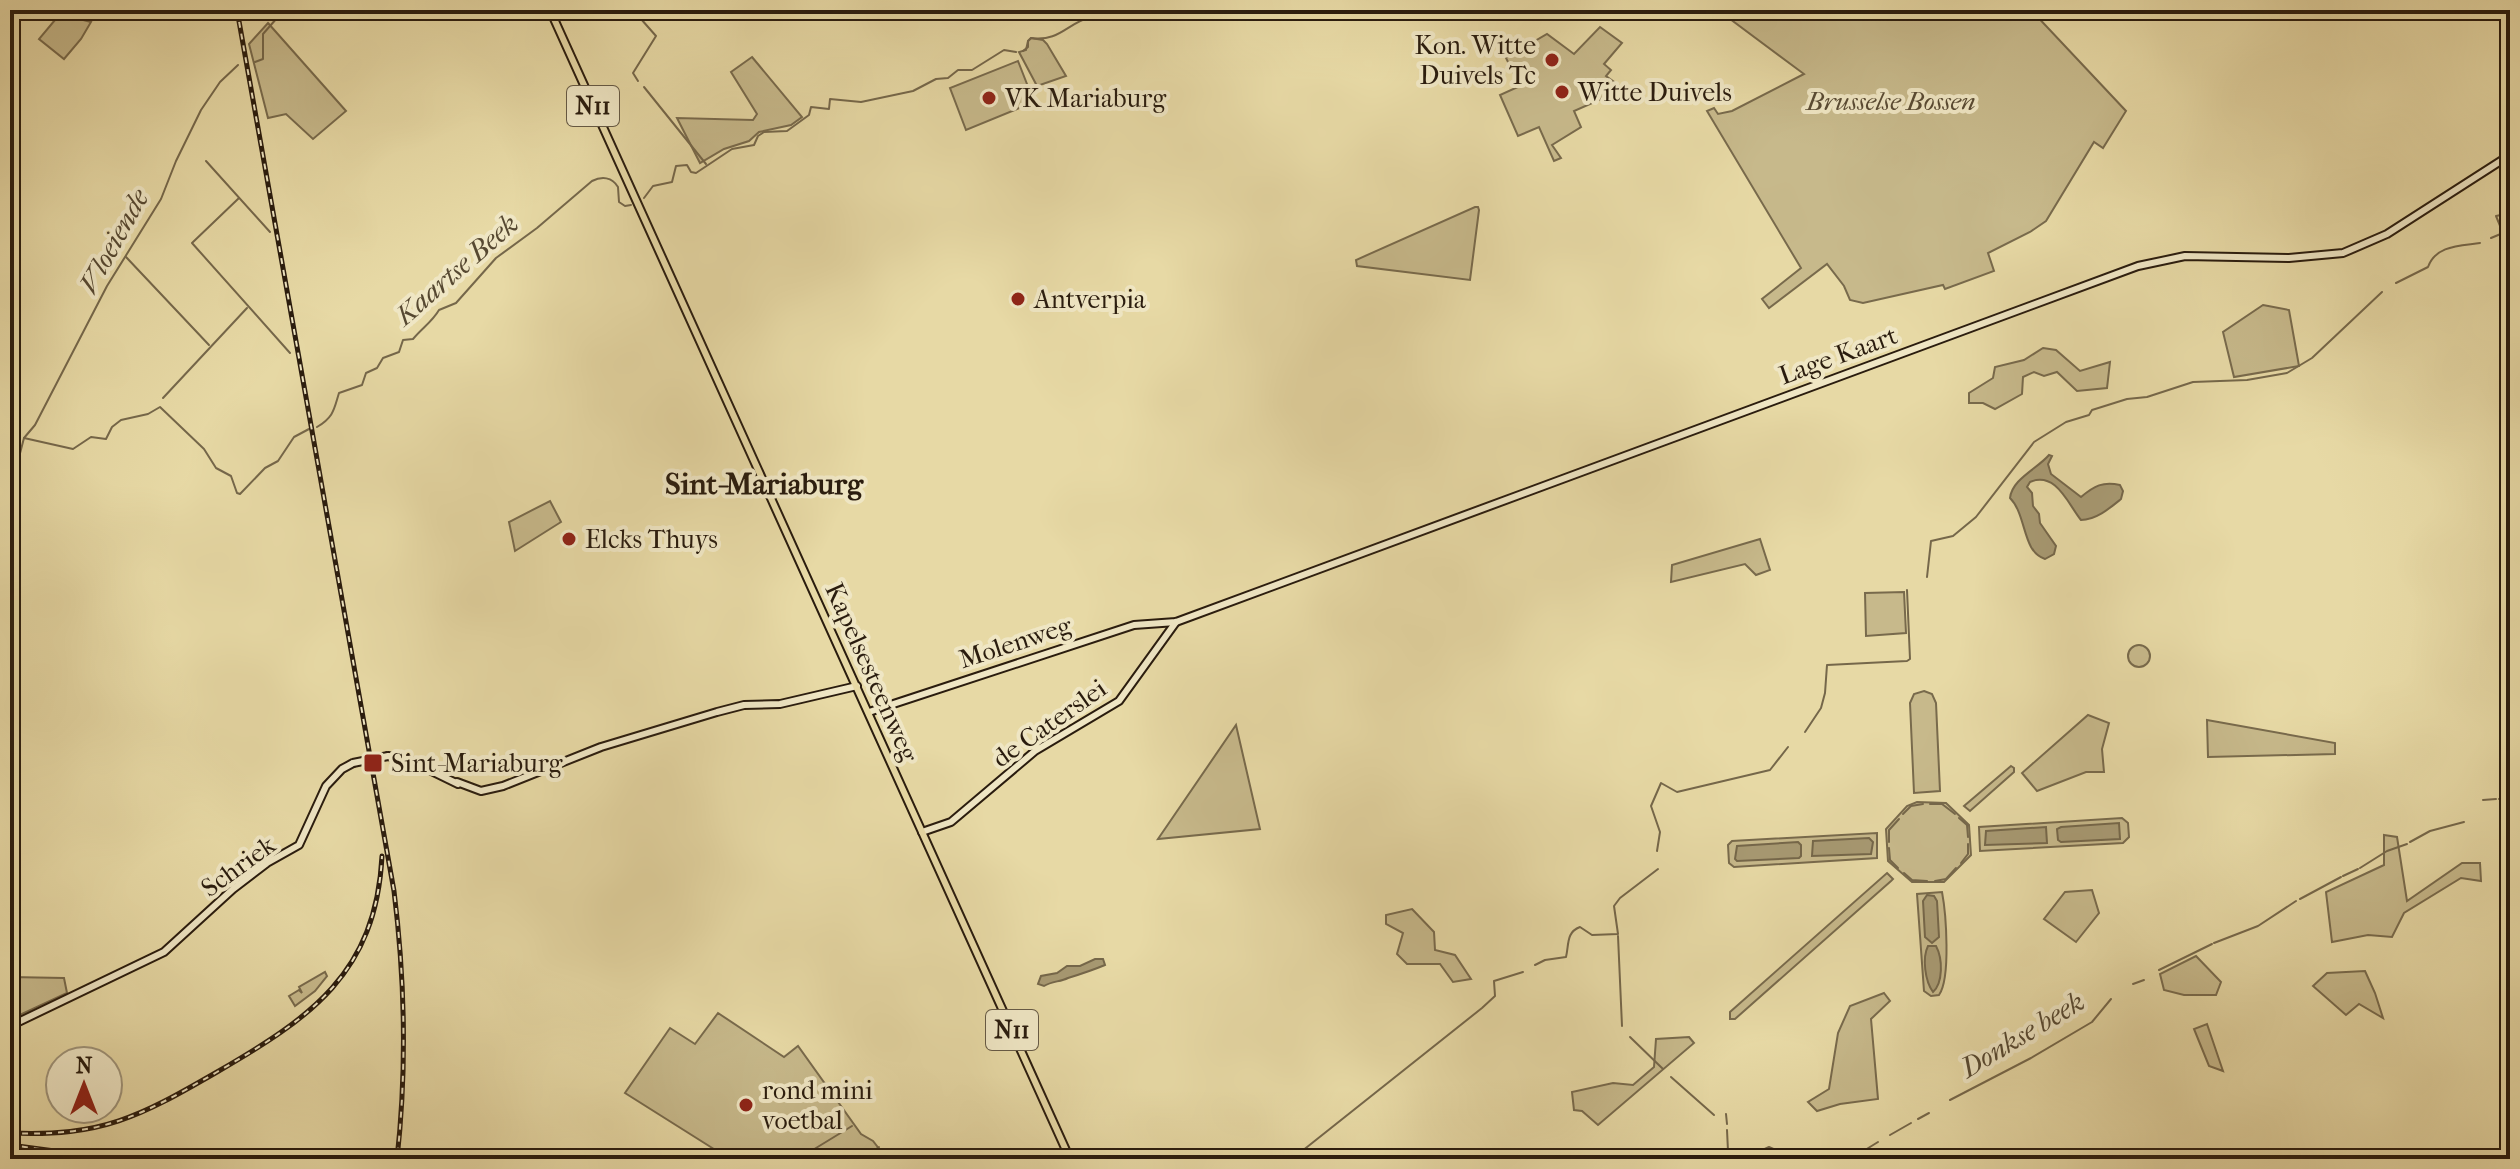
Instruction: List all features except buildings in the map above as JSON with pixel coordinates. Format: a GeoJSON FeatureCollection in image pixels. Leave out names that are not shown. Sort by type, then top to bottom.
{"type":"FeatureCollection","features":[{"type":"Feature","properties":{"kind":"main road","name":"Kapelsesteenweg"},"geometry":{"type":"LineString","coordinates":[[550,10],[1070,1159]]}},
{"type":"Feature","properties":{"kind":"street","name":"Lage Kaart"},"geometry":{"type":"LineString","coordinates":[[1176,622],[2138,266],[2185,256],[2300,257],[2343,253],[2387,234],[2510,155]]}},
{"type":"Feature","properties":{"kind":"street","name":"Molenweg"},"geometry":{"type":"LineString","coordinates":[[869,712],[1134,625],[1176,622]]}},
{"type":"Feature","properties":{"kind":"street","name":"de Caterslei"},"geometry":{"type":"LineString","coordinates":[[922,832],[951,822],[1035,751],[1119,701],[1176,622]]}},
{"type":"Feature","properties":{"kind":"street","name":"Schriek"},"geometry":{"type":"LineString","coordinates":[[10,1026],[164,952],[233,889],[267,863],[293,851],[304,838],[326,786],[342,769],[353,763],[388,756],[409,760],[468,789],[479,790],[503,786],[589,751],[717,712],[744,705],[780,704],[857,686]]}},
{"type":"Feature","properties":{"kind":"green space","name":"Brusselse Bossen"},"geometry":{"type":"Polygon","coordinates":[[[1718,10],[2031,10],[2126,111],[2103,148],[2094,142],[2046,221],[1988,253],[1994,271],[1945,289],[1943,285],[1863,303],[1850,300],[1844,286],[1827,264],[1769,308],[1762,299],[1801,268],[1707,111],[1714,108],[1718,114],[1732,111],[1804,74],[1718,10]]]}},
{"type":"Feature","properties":{"kind":"green space"},"geometry":{"type":"Polygon","coordinates":[[[60,14],[91,22],[64,59],[39,39],[60,14]]]}},
{"type":"Feature","properties":{"kind":"green space"},"geometry":{"type":"Polygon","coordinates":[[[268,23],[346,111],[313,139],[286,114],[268,118],[249,44],[268,23]]]}},
{"type":"Feature","properties":{"kind":"green space","name":"Witte Duivels"},"geometry":{"type":"Polygon","coordinates":[[[1600,27],[1622,43],[1604,64],[1611,70],[1606,76],[1624,89],[1574,111],[1581,127],[1552,145],[1561,158],[1554,161],[1539,127],[1518,136],[1500,95],[1520,86],[1506,58],[1547,34],[1574,54],[1600,27]]]}},
{"type":"Feature","properties":{"kind":"green space"},"geometry":{"type":"Polygon","coordinates":[[[1031,38],[1047,44],[1066,76],[1037,86],[1019,52],[1026,50],[1031,38]]]}},
{"type":"Feature","properties":{"kind":"green space"},"geometry":{"type":"Polygon","coordinates":[[[752,57],[802,117],[791,125],[759,132],[749,141],[724,149],[700,163],[677,118],[753,120],[757,114],[731,72],[752,57]]]}},
{"type":"Feature","properties":{"kind":"green space"},"geometry":{"type":"Polygon","coordinates":[[[1018,61],[1034,102],[966,130],[950,88],[1018,61]]]}},
{"type":"Feature","properties":{"kind":"green space"},"geometry":{"type":"Polygon","coordinates":[[[1475,207],[1479,210],[1470,280],[1357,266],[1356,260],[1475,207]]]}},
{"type":"Feature","properties":{"kind":"green space"},"geometry":{"type":"Polygon","coordinates":[[[2263,305],[2289,310],[2299,366],[2234,377],[2223,332],[2263,305]]]}},
{"type":"Feature","properties":{"kind":"green space"},"geometry":{"type":"Polygon","coordinates":[[[2043,348],[2056,350],[2080,371],[2110,362],[2107,388],[2077,391],[2057,372],[2044,376],[2034,372],[2023,377],[2022,394],[1995,409],[1983,403],[1969,403],[1969,393],[1993,378],[1995,367],[2024,360],[2043,348]]]}},
{"type":"Feature","properties":{"kind":"green space"},"geometry":{"type":"Polygon","coordinates":[[[550,501],[561,522],[515,551],[509,522],[550,501]]]}},
{"type":"Feature","properties":{"kind":"green space"},"geometry":{"type":"Polygon","coordinates":[[[1760,539],[1770,570],[1756,575],[1745,564],[1671,582],[1672,565],[1760,539]]]}},
{"type":"Feature","properties":{"kind":"green space"},"geometry":{"type":"Polygon","coordinates":[[[1904,592],[1906,633],[1866,636],[1865,593],[1904,592]]]}},
{"type":"Feature","properties":{"kind":"green space"},"geometry":{"type":"Polygon","coordinates":[[[2135,645],[2143,645],[2150,656],[2143,667],[2135,667],[2128,660],[2128,652],[2135,645]]]}},
{"type":"Feature","properties":{"kind":"green space"},"geometry":{"type":"Polygon","coordinates":[[[1924,691],[1932,694],[1936,703],[1940,791],[1914,793],[1910,703],[1914,694],[1924,691]]]}},
{"type":"Feature","properties":{"kind":"green space"},"geometry":{"type":"Polygon","coordinates":[[[2088,715],[2109,723],[2102,749],[2104,772],[2086,772],[2037,791],[2022,773],[2088,715]]]}},
{"type":"Feature","properties":{"kind":"green space"},"geometry":{"type":"Polygon","coordinates":[[[2207,720],[2335,743],[2335,754],[2208,757],[2207,720]]]}},
{"type":"Feature","properties":{"kind":"green space"},"geometry":{"type":"Polygon","coordinates":[[[1236,725],[1260,829],[1158,839],[1236,725]]]}},
{"type":"Feature","properties":{"kind":"green space"},"geometry":{"type":"Polygon","coordinates":[[[2011,766],[2014,772],[1970,811],[1964,806],[2011,766]]]}},
{"type":"Feature","properties":{"kind":"green space"},"geometry":{"type":"Polygon","coordinates":[[[1917,802],[1946,803],[1969,825],[1971,855],[1944,882],[1912,882],[1888,861],[1886,829],[1907,806],[1917,802]]]}},
{"type":"Feature","properties":{"kind":"green space"},"geometry":{"type":"Polygon","coordinates":[[[2122,818],[2128,823],[2129,837],[2123,843],[1980,851],[1979,827],[2122,818]]]}},
{"type":"Feature","properties":{"kind":"green space"},"geometry":{"type":"Polygon","coordinates":[[[1877,833],[1877,858],[1734,867],[1729,863],[1728,845],[1732,841],[1877,833]]]}},
{"type":"Feature","properties":{"kind":"green space"},"geometry":{"type":"Polygon","coordinates":[[[2384,835],[2397,837],[2407,901],[2462,863],[2480,863],[2481,881],[2461,878],[2404,913],[2392,937],[2368,935],[2332,942],[2326,892],[2384,865],[2384,835]]]}},
{"type":"Feature","properties":{"kind":"green space"},"geometry":{"type":"Polygon","coordinates":[[[1887,873],[1893,879],[1891,881],[1735,1019],[1730,1019],[1730,1012],[1887,873]]]}},
{"type":"Feature","properties":{"kind":"green space"},"geometry":{"type":"Polygon","coordinates":[[[2092,890],[2099,913],[2076,942],[2044,919],[2065,892],[2092,890]]]}},
{"type":"Feature","properties":{"kind":"green space"},"geometry":{"type":"Polygon","coordinates":[[[1942,892],[1946,929],[1945,975],[1939,995],[1931,996],[1924,991],[1917,894],[1942,892]]]}},
{"type":"Feature","properties":{"kind":"green space"},"geometry":{"type":"Polygon","coordinates":[[[1412,909],[1434,932],[1435,950],[1455,955],[1471,979],[1453,982],[1440,964],[1407,964],[1397,954],[1403,933],[1386,924],[1386,915],[1412,909]]]}},
{"type":"Feature","properties":{"kind":"green space"},"geometry":{"type":"Polygon","coordinates":[[[2196,956],[2221,982],[2216,995],[2184,995],[2164,990],[2160,974],[2196,956]]]}},
{"type":"Feature","properties":{"kind":"green space"},"geometry":{"type":"Polygon","coordinates":[[[2365,971],[2383,1018],[2359,1004],[2346,1015],[2313,986],[2327,973],[2365,971]]]}},
{"type":"Feature","properties":{"kind":"green space"},"geometry":{"type":"Polygon","coordinates":[[[325,972],[327,976],[315,991],[295,1006],[289,996],[299,990],[302,993],[299,987],[325,972]]]}},
{"type":"Feature","properties":{"kind":"green space"},"geometry":{"type":"Polygon","coordinates":[[[10,977],[64,978],[67,993],[11,1019],[10,977]]]}},
{"type":"Feature","properties":{"kind":"green space"},"geometry":{"type":"Polygon","coordinates":[[[1884,993],[1890,1001],[1871,1019],[1878,1099],[1840,1104],[1817,1111],[1808,1102],[1829,1089],[1838,1033],[1850,1006],[1884,993]]]}},
{"type":"Feature","properties":{"kind":"green space"},"geometry":{"type":"Polygon","coordinates":[[[718,1013],[784,1057],[798,1046],[861,1134],[873,1141],[887,1159],[712,1159],[717,1151],[625,1093],[670,1028],[695,1044],[718,1013]]]}},
{"type":"Feature","properties":{"kind":"green space"},"geometry":{"type":"Polygon","coordinates":[[[2207,1024],[2223,1071],[2209,1066],[2194,1029],[2207,1024]]]}},
{"type":"Feature","properties":{"kind":"green space"},"geometry":{"type":"Polygon","coordinates":[[[1689,1037],[1694,1043],[1598,1125],[1582,1111],[1574,1110],[1572,1092],[1613,1083],[1633,1085],[1654,1067],[1656,1039],[1689,1037]]]}},
{"type":"Feature","properties":{"kind":"shaded area"},"geometry":{"type":"Polygon","coordinates":[[[2049,455],[2052,456],[2048,464],[2051,474],[2081,497],[2104,484],[2120,485],[2123,491],[2121,499],[2107,510],[2081,520],[2054,485],[2039,480],[2030,482],[2027,487],[2032,493],[2033,506],[2039,514],[2040,523],[2056,546],[2054,554],[2045,559],[2032,549],[2010,498],[2015,485],[2049,455]]]}},
{"type":"Feature","properties":{"kind":"shaded area"},"geometry":{"type":"Polygon","coordinates":[[[2119,823],[2120,839],[2058,840],[2057,829],[2061,827],[2119,823]]]}},
{"type":"Feature","properties":{"kind":"shaded area"},"geometry":{"type":"Polygon","coordinates":[[[2046,827],[2047,843],[1985,845],[1986,831],[2046,827]]]}},
{"type":"Feature","properties":{"kind":"shaded area"},"geometry":{"type":"Polygon","coordinates":[[[1869,838],[1873,842],[1871,854],[1812,856],[1813,841],[1869,838]]]}},
{"type":"Feature","properties":{"kind":"shaded area"},"geometry":{"type":"Polygon","coordinates":[[[1798,842],[1801,845],[1799,858],[1735,859],[1737,846],[1798,842]]]}},
{"type":"Feature","properties":{"kind":"shaded area"},"geometry":{"type":"Polygon","coordinates":[[[1927,895],[1934,896],[1937,901],[1939,937],[1932,943],[1925,937],[1923,901],[1927,895]]]}},
{"type":"Feature","properties":{"kind":"shaded area"},"geometry":{"type":"Polygon","coordinates":[[[1928,946],[1936,946],[1941,964],[1939,983],[1933,992],[1925,969],[1928,946]]]}},
{"type":"Feature","properties":{"kind":"shaded area"},"geometry":{"type":"Polygon","coordinates":[[[1103,959],[1105,965],[1044,986],[1038,984],[1041,976],[1103,959]]]}},
{"type":"Feature","properties":{"kind":"waterway","name":"Vloeiende"},"geometry":{"type":"LineString","coordinates":[[255,62],[263,59],[263,34],[284,10]]}},
{"type":"Feature","properties":{"kind":"waterway"},"geometry":{"type":"LineString","coordinates":[[638,81],[633,73],[656,36],[641,19],[652,10]]}},
{"type":"Feature","properties":{"kind":"waterway","name":"Kaartse Beek"},"geometry":{"type":"LineString","coordinates":[[1023,51],[1031,38],[1056,35],[1083,20],[1122,10]]}},
{"type":"Feature","properties":{"kind":"waterway","name":"Kaartse Beek"},"geometry":{"type":"LineString","coordinates":[[644,198],[653,186],[672,182],[676,166],[687,165],[691,172],[696,173],[732,149],[754,145],[764,132],[787,131],[809,115],[811,107],[829,109],[830,99],[861,102],[913,91],[936,79],[948,78],[958,70],[972,70],[1004,50],[1016,52]]}},
{"type":"Feature","properties":{"kind":"waterway","name":"Vloeiende"},"geometry":{"type":"LineString","coordinates":[[24,438],[35,425],[107,286],[161,199],[201,110],[220,82],[238,65]]}},
{"type":"Feature","properties":{"kind":"waterway"},"geometry":{"type":"LineString","coordinates":[[644,87],[706,164]]}},
{"type":"Feature","properties":{"kind":"waterway"},"geometry":{"type":"LineString","coordinates":[[206,161],[270,232]]}},
{"type":"Feature","properties":{"kind":"waterway","name":"Kaartse Beek"},"geometry":{"type":"LineString","coordinates":[[317,427],[330,416],[339,393],[362,385],[366,373],[377,368],[383,358],[399,352],[403,340],[413,339],[439,310],[456,303],[496,258],[592,181],[610,179],[618,187],[619,202],[625,206],[631,205]]}},
{"type":"Feature","properties":{"kind":"waterway"},"geometry":{"type":"LineString","coordinates":[[239,198],[192,243],[290,353]]}},
{"type":"Feature","properties":{"kind":"waterway"},"geometry":{"type":"LineString","coordinates":[[2491,238],[2503,233],[2496,216],[2510,213]]}},
{"type":"Feature","properties":{"kind":"waterway"},"geometry":{"type":"LineString","coordinates":[[2396,283],[2428,267],[2443,251],[2480,243]]}},
{"type":"Feature","properties":{"kind":"waterway"},"geometry":{"type":"LineString","coordinates":[[126,257],[209,345]]}},
{"type":"Feature","properties":{"kind":"waterway"},"geometry":{"type":"LineString","coordinates":[[1927,577],[1931,541],[1953,536],[1976,517],[2034,442],[2066,422],[2127,399],[2147,397],[2193,382],[2247,380],[2287,373],[2312,358],[2382,292]]}},
{"type":"Feature","properties":{"kind":"waterway"},"geometry":{"type":"LineString","coordinates":[[163,398],[247,308]]}},
{"type":"Feature","properties":{"kind":"waterway","name":"Kaartse Beek"},"geometry":{"type":"LineString","coordinates":[[10,465],[18,461],[24,438],[73,449],[91,437],[106,439],[112,427],[121,420],[148,414],[160,407],[204,449],[216,468],[231,476],[240,494],[265,468],[278,461],[294,437],[309,429]]}},
{"type":"Feature","properties":{"kind":"waterway"},"geometry":{"type":"LineString","coordinates":[[1805,732],[1821,708],[1827,665],[1910,659],[1907,590]]}},
{"type":"Feature","properties":{"kind":"waterway"},"geometry":{"type":"LineString","coordinates":[[1657,851],[1660,832],[1651,806],[1661,783],[1677,792],[1770,770],[1788,747]]}},
{"type":"Feature","properties":{"kind":"waterway","name":"Donkse beek"},"geometry":{"type":"LineString","coordinates":[[2499,799],[2510,798]]}},
{"type":"Feature","properties":{"kind":"waterway","name":"Donkse beek"},"geometry":{"type":"LineString","coordinates":[[2483,800],[2496,799]]}},
{"type":"Feature","properties":{"kind":"waterway"},"geometry":{"type":"LineString","coordinates":[[1903,814],[1911,806],[1923,804]]}},
{"type":"Feature","properties":{"kind":"waterway"},"geometry":{"type":"LineString","coordinates":[[1930,804],[1942,804],[1955,814]]}},
{"type":"Feature","properties":{"kind":"waterway"},"geometry":{"type":"LineString","coordinates":[[1959,818],[1967,825],[1968,837]]}},
{"type":"Feature","properties":{"kind":"waterway"},"geometry":{"type":"LineString","coordinates":[[1889,842],[1889,830],[1899,819]]}},
{"type":"Feature","properties":{"kind":"waterway","name":"Donkse beek"},"geometry":{"type":"LineString","coordinates":[[2410,842],[2430,831],[2464,822]]}},
{"type":"Feature","properties":{"kind":"waterway"},"geometry":{"type":"LineString","coordinates":[[1961,863],[1968,854],[1968,844]]}},
{"type":"Feature","properties":{"kind":"waterway","name":"Donkse beek"},"geometry":{"type":"LineString","coordinates":[[2360,868],[2387,851],[2407,844]]}},
{"type":"Feature","properties":{"kind":"waterway"},"geometry":{"type":"LineString","coordinates":[[1889,848],[1890,860],[1898,868]]}},
{"type":"Feature","properties":{"kind":"waterway"},"geometry":{"type":"LineString","coordinates":[[1935,881],[1946,879],[1956,868]]}},
{"type":"Feature","properties":{"kind":"waterway"},"geometry":{"type":"LineString","coordinates":[[1535,965],[1566,957],[1570,936],[1580,927],[1592,935],[1618,934],[1614,906],[1658,869]]}},
{"type":"Feature","properties":{"kind":"waterway","name":"Donkse beek"},"geometry":{"type":"LineString","coordinates":[[2343,876],[2358,869]]}},
{"type":"Feature","properties":{"kind":"waterway"},"geometry":{"type":"LineString","coordinates":[[1904,873],[1912,880],[1927,881]]}},
{"type":"Feature","properties":{"kind":"waterway","name":"Donkse beek"},"geometry":{"type":"LineString","coordinates":[[2300,899],[2341,877]]}},
{"type":"Feature","properties":{"kind":"waterway","name":"Donkse beek"},"geometry":{"type":"LineString","coordinates":[[2214,943],[2258,926],[2296,901]]}},
{"type":"Feature","properties":{"kind":"waterway","name":"Donkse beek"},"geometry":{"type":"LineString","coordinates":[[1618,936],[1622,1026]]}},
{"type":"Feature","properties":{"kind":"waterway","name":"Donkse beek"},"geometry":{"type":"LineString","coordinates":[[2159,970],[2212,944]]}},
{"type":"Feature","properties":{"kind":"waterway"},"geometry":{"type":"LineString","coordinates":[[1292,1159],[1482,1008],[1495,996],[1494,981],[1523,972]]}},
{"type":"Feature","properties":{"kind":"waterway","name":"Donkse beek"},"geometry":{"type":"LineString","coordinates":[[2133,984],[2144,980]]}},
{"type":"Feature","properties":{"kind":"waterway","name":"Donkse beek"},"geometry":{"type":"LineString","coordinates":[[1950,1100],[2092,1022],[2111,999]]}},
{"type":"Feature","properties":{"kind":"waterway","name":"Donkse beek"},"geometry":{"type":"LineString","coordinates":[[1630,1037],[1663,1069]]}},
{"type":"Feature","properties":{"kind":"waterway","name":"Donkse beek"},"geometry":{"type":"LineString","coordinates":[[1671,1077],[1714,1115]]}},
{"type":"Feature","properties":{"kind":"waterway","name":"Donkse beek"},"geometry":{"type":"LineString","coordinates":[[1918,1119],[1929,1113]]}},
{"type":"Feature","properties":{"kind":"waterway","name":"Donkse beek"},"geometry":{"type":"LineString","coordinates":[[1726,1114],[1727,1124]]}},
{"type":"Feature","properties":{"kind":"waterway","name":"Donkse beek"},"geometry":{"type":"LineString","coordinates":[[1890,1135],[1911,1123]]}},
{"type":"Feature","properties":{"kind":"waterway"},"geometry":{"type":"LineString","coordinates":[[798,1159],[852,1126]]}},
{"type":"Feature","properties":{"kind":"waterway","name":"Donkse beek"},"geometry":{"type":"LineString","coordinates":[[1727,1130],[1728,1151],[1756,1153],[1769,1147],[1778,1151],[1782,1159]]}},
{"type":"Feature","properties":{"kind":"waterway","name":"Donkse beek"},"geometry":{"type":"LineString","coordinates":[[1857,1155],[1878,1142]]}},
{"type":"Feature","properties":{"kind":"waterway"},"geometry":{"type":"LineString","coordinates":[[862,1159],[879,1147]]}},
{"type":"Feature","properties":{"kind":"railway"},"geometry":{"type":"LineString","coordinates":[[237,10],[394,891],[401,958],[403,1025],[397,1159]]}},
{"type":"Feature","properties":{"kind":"railway"},"geometry":{"type":"LineString","coordinates":[[10,1133],[70,1131],[119,1121],[189,1088],[281,1032],[332,988],[352,962],[367,932],[377,897],[382,856]]}},
{"type":"Feature","properties":{"kind":"railway"},"geometry":{"type":"LineString","coordinates":[[10,1145],[114,1159]]}},
{"type":"Feature","properties":{"kind":"place","name":"Kon. Witte Duivels Tc"},"geometry":{"type":"Point","coordinates":[1552,60]}},
{"type":"Feature","properties":{"kind":"place","name":"Witte Duivels"},"geometry":{"type":"Point","coordinates":[1562,92]}},
{"type":"Feature","properties":{"kind":"place","name":"VK Mariaburg"},"geometry":{"type":"Point","coordinates":[989,98]}},
{"type":"Feature","properties":{"kind":"place","name":"Antverpia"},"geometry":{"type":"Point","coordinates":[1018,299]}},
{"type":"Feature","properties":{"kind":"place","name":"Elcks Thuys"},"geometry":{"type":"Point","coordinates":[569,539]}},
{"type":"Feature","properties":{"kind":"place","name":"Sint-Mariaburg"},"geometry":{"type":"Point","coordinates":[373,763]}},
{"type":"Feature","properties":{"kind":"place","name":"rond mini voetbal"},"geometry":{"type":"Point","coordinates":[746,1105]}},
{"type":"Feature","properties":{"kind":"district","name":"Sint-Mariaburg"},"geometry":{"type":"Point","coordinates":[764,484]}}]}
